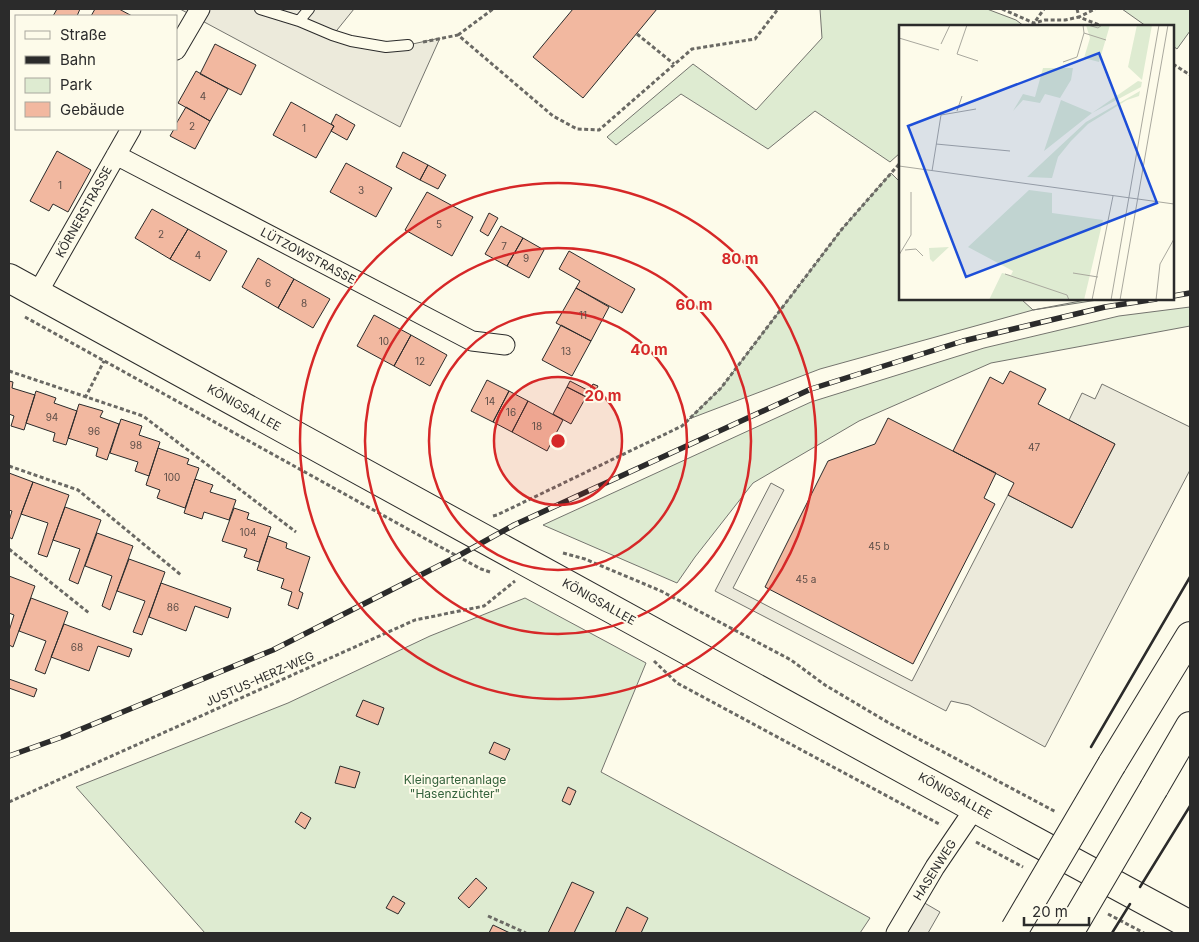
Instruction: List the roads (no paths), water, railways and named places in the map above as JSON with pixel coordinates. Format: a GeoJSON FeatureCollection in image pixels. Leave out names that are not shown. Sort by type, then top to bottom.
{"type":"FeatureCollection","features":[{"type":"Feature","properties":{"kind":"main road","name":"KÖNIGSALLEE"},"geometry":{"type":"LineString","coordinates":[[9,278],[1190,925]]}},
{"type":"Feature","properties":{"kind":"main road"},"geometry":{"type":"LineString","coordinates":[[1014,931],[1190,636]]}},
{"type":"Feature","properties":{"kind":"main road"},"geometry":{"type":"LineString","coordinates":[[1070,933],[1190,726]]}},
{"type":"Feature","properties":{"kind":"street"},"geometry":{"type":"LineString","coordinates":[[178,47],[200,9]]}},
{"type":"Feature","properties":{"kind":"street","name":"KÖRNERSTRASSE"},"geometry":{"type":"LineString","coordinates":[[37,294],[130,130]]}},
{"type":"Feature","properties":{"kind":"street","name":"LÜTZOWSTRASSE"},"geometry":{"type":"LineString","coordinates":[[116,155],[472,341],[505,345]]}},
{"type":"Feature","properties":{"kind":"street","name":"HASENWEG"},"geometry":{"type":"LineString","coordinates":[[896,933],[935,867],[975,808]]}},
{"type":"Feature","properties":{"kind":"lane"},"geometry":{"type":"LineString","coordinates":[[260,9],[299,21],[351,41],[386,46],[408,45]]}},
{"type":"Feature","properties":{"kind":"lane"},"geometry":{"type":"LineString","coordinates":[[299,21],[309,9]]}},
{"type":"Feature","properties":{"kind":"railway"},"geometry":{"type":"LineString","coordinates":[[1174,296],[1190,293]]}},
{"type":"Feature","properties":{"kind":"railway"},"geometry":{"type":"LineString","coordinates":[[9,756],[62,737],[273,650],[458,556],[514,525],[811,389],[963,341],[1105,307],[1150,300]]}},
{"type":"Feature","properties":{"kind":"park label","name":"Kleingartenanlage \"Hasenzüchter\""},"geometry":{"type":"Point","coordinates":[455,787]}}]}
